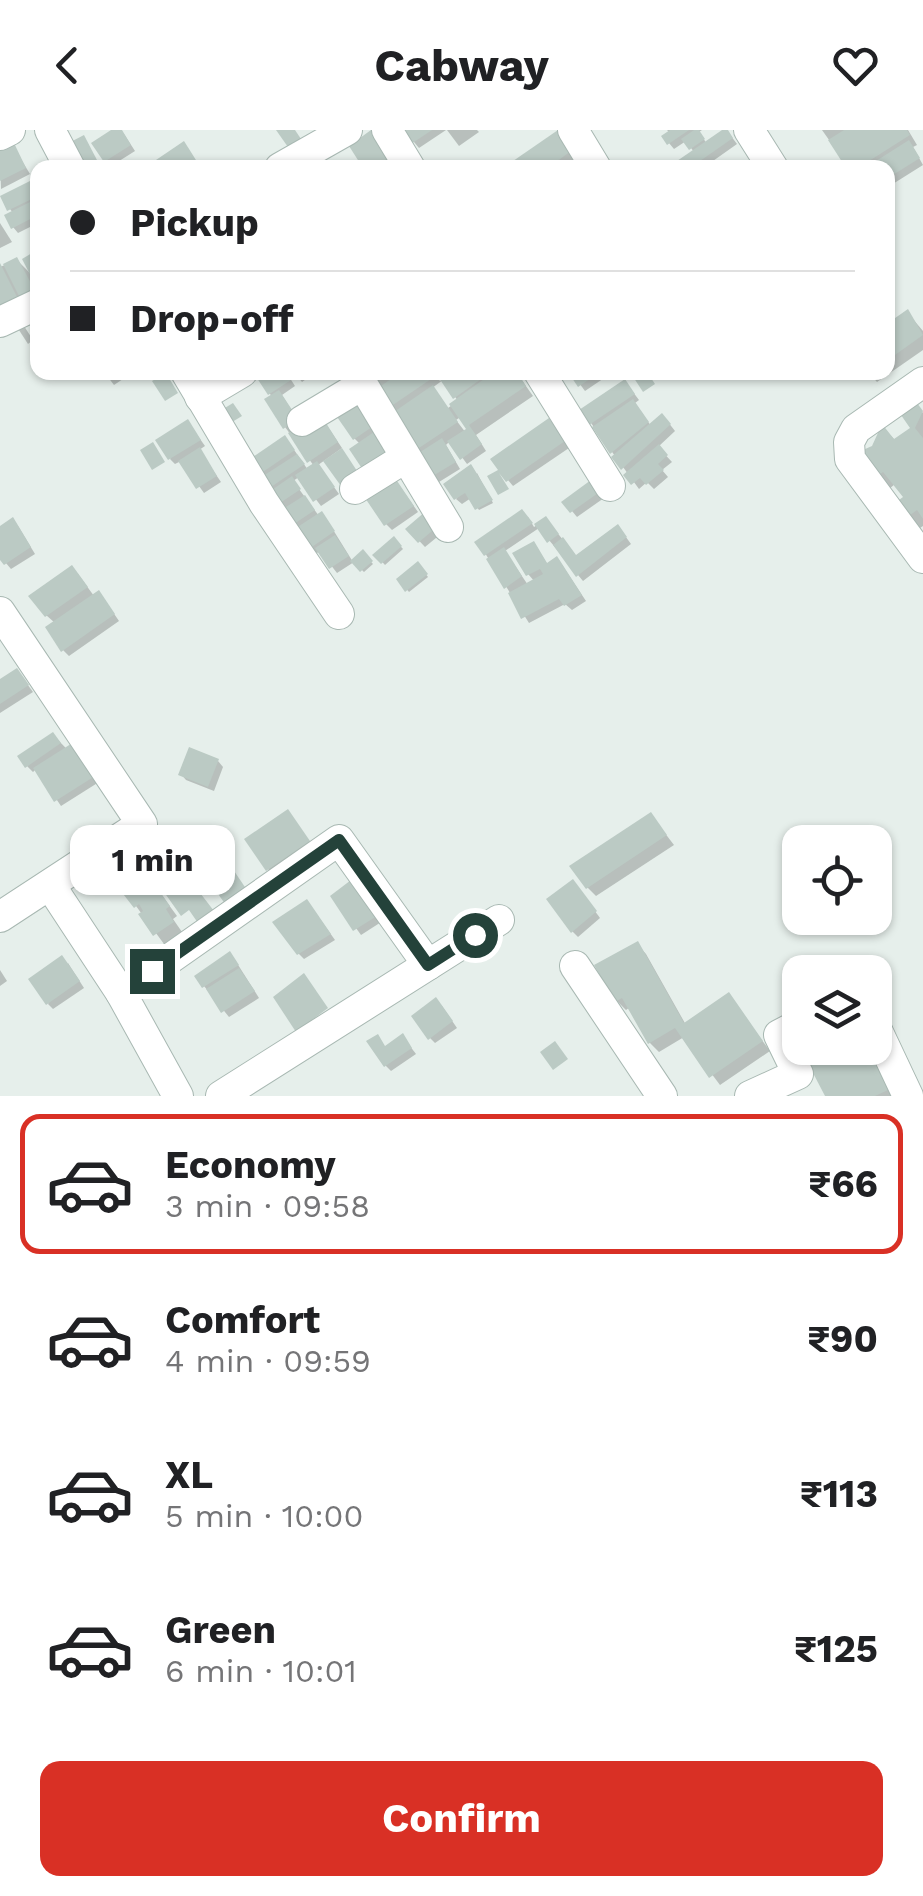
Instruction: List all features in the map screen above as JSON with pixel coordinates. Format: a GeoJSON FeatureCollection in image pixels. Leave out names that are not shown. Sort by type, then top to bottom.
{"type":"FeatureCollection","features":[{"type":"Feature","properties":{"kind":"street"},"geometry":{"type":"LineString","coordinates":[[0,135],[10,130]]}},
{"type":"Feature","properties":{"kind":"street"},"geometry":{"type":"LineString","coordinates":[[50,130],[66,160]]}},
{"type":"Feature","properties":{"kind":"street"},"geometry":{"type":"LineString","coordinates":[[294,160],[346,130]]}},
{"type":"Feature","properties":{"kind":"street"},"geometry":{"type":"LineString","coordinates":[[387,130],[405,160]]}},
{"type":"Feature","properties":{"kind":"street"},"geometry":{"type":"LineString","coordinates":[[573,130],[591,160]]}},
{"type":"Feature","properties":{"kind":"street"},"geometry":{"type":"LineString","coordinates":[[749,130],[768,160]]}},
{"type":"Feature","properties":{"kind":"street"},"geometry":{"type":"LineString","coordinates":[[0,322],[30,308]]}},
{"type":"Feature","properties":{"kind":"street"},"geometry":{"type":"LineString","coordinates":[[302,421],[358,380]]}},
{"type":"Feature","properties":{"kind":"street"},"geometry":{"type":"LineString","coordinates":[[360,380],[448,527]]}},
{"type":"Feature","properties":{"kind":"street"},"geometry":{"type":"LineString","coordinates":[[544,380],[610,486]]}},
{"type":"Feature","properties":{"kind":"street"},"geometry":{"type":"LineString","coordinates":[[923,382],[856,428],[849,442],[850,458],[923,558]]}},
{"type":"Feature","properties":{"kind":"street"},"geometry":{"type":"LineString","coordinates":[[193,385],[264,503],[339,614]]}},
{"type":"Feature","properties":{"kind":"street"},"geometry":{"type":"LineString","coordinates":[[355,488],[405,458]]}},
{"type":"Feature","properties":{"kind":"street"},"geometry":{"type":"LineString","coordinates":[[0,612],[142,824],[0,917]]}},
{"type":"Feature","properties":{"kind":"street"},"geometry":{"type":"LineString","coordinates":[[121,993],[339,840],[428,965]]}},
{"type":"Feature","properties":{"kind":"street"},"geometry":{"type":"LineString","coordinates":[[50,884],[121,993],[178,1096]]}},
{"type":"Feature","properties":{"kind":"street"},"geometry":{"type":"LineString","coordinates":[[221,1096],[498,920]]}},
{"type":"Feature","properties":{"kind":"street"},"geometry":{"type":"LineString","coordinates":[[575,966],[662,1096]]}},
{"type":"Feature","properties":{"kind":"street"},"geometry":{"type":"LineString","coordinates":[[892,1062],[908,1096]]}},
{"type":"Feature","properties":{"kind":"street"},"geometry":{"type":"LineString","coordinates":[[750,1096],[798,1074],[794,1065]]}},
{"type":"Feature","properties":{"kind":"building"},"geometry":{"type":"Polygon","coordinates":[[[111,130],[122,130],[131,145],[103,160],[91,143],[111,130]]]}},
{"type":"Feature","properties":{"kind":"building"},"geometry":{"type":"Polygon","coordinates":[[[276,130],[295,130],[307,148],[295,157],[276,130]]]}},
{"type":"Feature","properties":{"kind":"building"},"geometry":{"type":"Polygon","coordinates":[[[376,130],[393,155],[385,160],[358,160],[349,146],[376,130]]]}},
{"type":"Feature","properties":{"kind":"building"},"geometry":{"type":"Polygon","coordinates":[[[401,130],[432,130],[411,144],[401,130]]]}},
{"type":"Feature","properties":{"kind":"building"},"geometry":{"type":"Polygon","coordinates":[[[558,130],[571,151],[559,160],[515,160],[558,130]]]}},
{"type":"Feature","properties":{"kind":"building"},"geometry":{"type":"Polygon","coordinates":[[[670,130],[689,130],[667,145],[661,136],[670,130]]]}},
{"type":"Feature","properties":{"kind":"building"},"geometry":{"type":"Polygon","coordinates":[[[699,130],[705,139],[689,150],[681,139],[699,130]]]}},
{"type":"Feature","properties":{"kind":"building"},"geometry":{"type":"Polygon","coordinates":[[[722,130],[728,130],[733,138],[701,160],[678,160],[722,130]]]}},
{"type":"Feature","properties":{"kind":"building"},"geometry":{"type":"Polygon","coordinates":[[[844,130],[907,130],[910,135],[871,160],[841,160],[828,140],[844,130]]]}},
{"type":"Feature","properties":{"kind":"building"},"geometry":{"type":"Polygon","coordinates":[[[84,135],[97,160],[68,160],[61,147],[84,135]]]}},
{"type":"Feature","properties":{"kind":"building"},"geometry":{"type":"Polygon","coordinates":[[[909,140],[920,158],[895,174],[895,160],[878,160],[909,140]]]}},
{"type":"Feature","properties":{"kind":"building"},"geometry":{"type":"Polygon","coordinates":[[[184,141],[196,160],[156,160],[184,141]]]}},
{"type":"Feature","properties":{"kind":"building"},"geometry":{"type":"Polygon","coordinates":[[[14,143],[26,168],[0,181],[0,150],[14,143]]]}},
{"type":"Feature","properties":{"kind":"building"},"geometry":{"type":"Polygon","coordinates":[[[30,181],[30,200],[7,211],[0,196],[30,181]]]}},
{"type":"Feature","properties":{"kind":"building"},"geometry":{"type":"Polygon","coordinates":[[[30,202],[30,219],[11,229],[4,215],[30,202]]]}},
{"type":"Feature","properties":{"kind":"building"},"geometry":{"type":"Polygon","coordinates":[[[30,254],[30,274],[22,259],[30,254]]]}},
{"type":"Feature","properties":{"kind":"building"},"geometry":{"type":"Polygon","coordinates":[[[17,257],[30,281],[30,291],[19,296],[3,264],[17,257]]]}},
{"type":"Feature","properties":{"kind":"building"},"geometry":{"type":"Polygon","coordinates":[[[0,263],[18,299],[0,308],[0,263]]]}},
{"type":"Feature","properties":{"kind":"building"},"geometry":{"type":"Polygon","coordinates":[[[908,309],[923,335],[895,355],[895,318],[908,309]]]}},
{"type":"Feature","properties":{"kind":"building"},"geometry":{"type":"Polygon","coordinates":[[[170,380],[178,393],[165,401],[152,381],[170,380]]]}},
{"type":"Feature","properties":{"kind":"building"},"geometry":{"type":"Polygon","coordinates":[[[258,380],[291,380],[268,395],[258,380]]]}},
{"type":"Feature","properties":{"kind":"building"},"geometry":{"type":"Polygon","coordinates":[[[389,380],[430,380],[387,409],[375,390],[389,380]]]}},
{"type":"Feature","properties":{"kind":"building"},"geometry":{"type":"Polygon","coordinates":[[[440,380],[480,380],[453,399],[440,380]]]}},
{"type":"Feature","properties":{"kind":"building"},"geometry":{"type":"Polygon","coordinates":[[[483,380],[522,380],[526,386],[469,425],[482,444],[460,460],[447,441],[466,429],[449,404],[483,380]]]}},
{"type":"Feature","properties":{"kind":"building"},"geometry":{"type":"Polygon","coordinates":[[[624,380],[635,394],[589,425],[579,410],[624,380]]]}},
{"type":"Feature","properties":{"kind":"building"},"geometry":{"type":"Polygon","coordinates":[[[635,380],[652,380],[655,384],[643,392],[635,380]]]}},
{"type":"Feature","properties":{"kind":"building"},"geometry":{"type":"Polygon","coordinates":[[[433,385],[458,422],[413,452],[388,416],[433,385]]]}},
{"type":"Feature","properties":{"kind":"building"},"geometry":{"type":"Polygon","coordinates":[[[279,390],[298,419],[283,429],[264,399],[279,390]]]}},
{"type":"Feature","properties":{"kind":"building"},"geometry":{"type":"Polygon","coordinates":[[[353,398],[372,427],[353,440],[333,411],[353,398]]]}},
{"type":"Feature","properties":{"kind":"building"},"geometry":{"type":"Polygon","coordinates":[[[633,399],[649,422],[610,454],[592,427],[633,399]]]}},
{"type":"Feature","properties":{"kind":"building"},"geometry":{"type":"Polygon","coordinates":[[[233,403],[242,416],[224,427],[215,414],[233,403]]]}},
{"type":"Feature","properties":{"kind":"building"},"geometry":{"type":"Polygon","coordinates":[[[917,403],[923,411],[915,428],[923,438],[923,519],[917,510],[906,518],[895,503],[903,497],[883,472],[875,478],[856,453],[872,446],[882,424],[894,439],[910,428],[901,415],[917,403]]]}},
{"type":"Feature","properties":{"kind":"building"},"geometry":{"type":"Polygon","coordinates":[[[319,412],[338,442],[307,463],[288,433],[319,412]]]}},
{"type":"Feature","properties":{"kind":"building"},"geometry":{"type":"Polygon","coordinates":[[[662,413],[671,424],[621,470],[611,457],[662,413]]]}},
{"type":"Feature","properties":{"kind":"building"},"geometry":{"type":"Polygon","coordinates":[[[549,418],[565,441],[506,482],[499,473],[509,489],[498,495],[487,476],[498,470],[490,459],[549,418]]]}},
{"type":"Feature","properties":{"kind":"building"},"geometry":{"type":"Polygon","coordinates":[[[188,419],[201,440],[168,460],[155,440],[188,419]]]}},
{"type":"Feature","properties":{"kind":"building"},"geometry":{"type":"Polygon","coordinates":[[[374,432],[392,459],[367,476],[349,449],[374,432]]]}},
{"type":"Feature","properties":{"kind":"building"},"geometry":{"type":"Polygon","coordinates":[[[285,435],[295,450],[254,478],[244,463],[285,435]]]}},
{"type":"Feature","properties":{"kind":"building"},"geometry":{"type":"Polygon","coordinates":[[[442,438],[456,462],[431,477],[417,454],[442,438]]]}},
{"type":"Feature","properties":{"kind":"building"},"geometry":{"type":"Polygon","coordinates":[[[153,442],[165,462],[152,470],[140,450],[153,442]]]}},
{"type":"Feature","properties":{"kind":"building"},"geometry":{"type":"Polygon","coordinates":[[[659,444],[668,455],[658,464],[664,470],[646,485],[640,478],[631,485],[623,475],[659,444]]]}},
{"type":"Feature","properties":{"kind":"building"},"geometry":{"type":"Polygon","coordinates":[[[200,447],[217,476],[196,489],[178,461],[200,447]]]}},
{"type":"Feature","properties":{"kind":"building"},"geometry":{"type":"Polygon","coordinates":[[[342,448],[359,474],[341,486],[323,461],[342,448]]]}},
{"type":"Feature","properties":{"kind":"building"},"geometry":{"type":"Polygon","coordinates":[[[297,454],[305,464],[268,489],[260,478],[297,454]]]}},
{"type":"Feature","properties":{"kind":"building"},"geometry":{"type":"Polygon","coordinates":[[[317,461],[335,487],[313,502],[295,475],[317,461]]]}},
{"type":"Feature","properties":{"kind":"building"},"geometry":{"type":"Polygon","coordinates":[[[471,464],[493,500],[475,510],[465,493],[454,500],[443,484],[471,464]]]}},
{"type":"Feature","properties":{"kind":"building"},"geometry":{"type":"Polygon","coordinates":[[[391,472],[414,506],[384,526],[361,492],[391,472]]]}},
{"type":"Feature","properties":{"kind":"building"},"geometry":{"type":"Polygon","coordinates":[[[292,476],[301,489],[274,507],[266,494],[292,476]]]}},
{"type":"Feature","properties":{"kind":"building"},"geometry":{"type":"Polygon","coordinates":[[[591,480],[601,491],[570,513],[561,502],[591,480]]]}},
{"type":"Feature","properties":{"kind":"building"},"geometry":{"type":"Polygon","coordinates":[[[305,495],[315,510],[288,528],[278,512],[305,495]]]}},
{"type":"Feature","properties":{"kind":"building"},"geometry":{"type":"Polygon","coordinates":[[[522,509],[533,523],[484,556],[474,542],[522,509]]]}},
{"type":"Feature","properties":{"kind":"building"},"geometry":{"type":"Polygon","coordinates":[[[322,511],[335,531],[309,549],[296,528],[322,511]]]}},
{"type":"Feature","properties":{"kind":"building"},"geometry":{"type":"Polygon","coordinates":[[[426,511],[438,526],[418,543],[405,529],[426,511]]]}},
{"type":"Feature","properties":{"kind":"building"},"geometry":{"type":"Polygon","coordinates":[[[546,516],[559,534],[547,543],[534,524],[546,516]]]}},
{"type":"Feature","properties":{"kind":"building"},"geometry":{"type":"Polygon","coordinates":[[[13,517],[31,547],[4,565],[0,560],[0,526],[13,517]]]}},
{"type":"Feature","properties":{"kind":"building"},"geometry":{"type":"Polygon","coordinates":[[[618,524],[627,537],[576,577],[553,545],[563,537],[576,555],[618,524]]]}},
{"type":"Feature","properties":{"kind":"building"},"geometry":{"type":"Polygon","coordinates":[[[335,535],[349,556],[329,569],[315,548],[335,535]]]}},
{"type":"Feature","properties":{"kind":"building"},"geometry":{"type":"Polygon","coordinates":[[[394,536],[402,546],[381,564],[372,555],[394,536]]]}},
{"type":"Feature","properties":{"kind":"building"},"geometry":{"type":"Polygon","coordinates":[[[534,541],[547,563],[557,556],[582,595],[564,606],[559,599],[521,619],[508,593],[543,574],[540,569],[526,576],[512,553],[534,541]]]}},
{"type":"Feature","properties":{"kind":"building"},"geometry":{"type":"Polygon","coordinates":[[[504,547],[522,576],[504,589],[486,559],[504,547]]]}},
{"type":"Feature","properties":{"kind":"building"},"geometry":{"type":"Polygon","coordinates":[[[363,549],[373,561],[360,572],[350,561],[363,549]]]}},
{"type":"Feature","properties":{"kind":"building"},"geometry":{"type":"Polygon","coordinates":[[[418,561],[428,574],[405,592],[396,579],[418,561]]]}},
{"type":"Feature","properties":{"kind":"building"},"geometry":{"type":"Polygon","coordinates":[[[72,565],[88,587],[45,617],[28,596],[72,565]]]}},
{"type":"Feature","properties":{"kind":"building"},"geometry":{"type":"Polygon","coordinates":[[[99,590],[115,614],[61,652],[45,627],[99,590]]]}},
{"type":"Feature","properties":{"kind":"building"},"geometry":{"type":"Polygon","coordinates":[[[17,668],[29,685],[0,704],[0,679],[17,668]]]}},
{"type":"Feature","properties":{"kind":"building"},"geometry":{"type":"Polygon","coordinates":[[[53,732],[61,743],[25,768],[17,756],[53,732]]]}},
{"type":"Feature","properties":{"kind":"building"},"geometry":{"type":"Polygon","coordinates":[[[74,742],[95,776],[54,802],[33,768],[74,742]]]}},
{"type":"Feature","properties":{"kind":"building"},"geometry":{"type":"Polygon","coordinates":[[[189,747],[219,759],[208,787],[178,775],[189,747]]]}},
{"type":"Feature","properties":{"kind":"building"},"geometry":{"type":"Polygon","coordinates":[[[288,809],[310,841],[266,871],[244,839],[288,809]]]}},
{"type":"Feature","properties":{"kind":"building"},"geometry":{"type":"Polygon","coordinates":[[[651,812],[667,835],[586,889],[569,866],[651,812]]]}},
{"type":"Feature","properties":{"kind":"building"},"geometry":{"type":"Polygon","coordinates":[[[130,849],[170,906],[166,909],[174,922],[153,936],[138,914],[143,911],[139,904],[134,908],[103,868],[130,849]]]}},
{"type":"Feature","properties":{"kind":"building"},"geometry":{"type":"Polygon","coordinates":[[[228,862],[249,893],[228,908],[206,877],[228,862]]]}},
{"type":"Feature","properties":{"kind":"building"},"geometry":{"type":"Polygon","coordinates":[[[359,874],[385,911],[353,931],[330,896],[359,874]]]}},
{"type":"Feature","properties":{"kind":"building"},"geometry":{"type":"Polygon","coordinates":[[[187,876],[214,911],[198,923],[189,910],[181,916],[164,892],[187,876]]]}},
{"type":"Feature","properties":{"kind":"building"},"geometry":{"type":"Polygon","coordinates":[[[573,879],[597,911],[571,933],[546,899],[573,879]]]}},
{"type":"Feature","properties":{"kind":"building"},"geometry":{"type":"Polygon","coordinates":[[[307,899],[331,934],[297,955],[272,922],[307,899]]]}},
{"type":"Feature","properties":{"kind":"building"},"geometry":{"type":"Polygon","coordinates":[[[638,941],[684,1023],[729,992],[763,1041],[709,1078],[675,1028],[648,1044],[622,998],[615,1002],[594,965],[638,941]]]}},
{"type":"Feature","properties":{"kind":"building"},"geometry":{"type":"Polygon","coordinates":[[[230,951],[239,965],[202,988],[194,976],[230,951]]]}},
{"type":"Feature","properties":{"kind":"building"},"geometry":{"type":"Polygon","coordinates":[[[62,955],[80,981],[46,1005],[28,979],[62,955]]]}},
{"type":"Feature","properties":{"kind":"building"},"geometry":{"type":"Polygon","coordinates":[[[239,968],[255,991],[221,1013],[206,989],[239,968]]]}},
{"type":"Feature","properties":{"kind":"building"},"geometry":{"type":"Polygon","coordinates":[[[304,973],[328,1008],[296,1032],[273,997],[304,973]]]}},
{"type":"Feature","properties":{"kind":"building"},"geometry":{"type":"Polygon","coordinates":[[[436,997],[453,1021],[428,1040],[411,1016],[436,997]]]}},
{"type":"Feature","properties":{"kind":"building"},"geometry":{"type":"Polygon","coordinates":[[[403,1033],[412,1048],[384,1067],[366,1041],[378,1034],[385,1046],[403,1033]]]}},
{"type":"Feature","properties":{"kind":"building"},"geometry":{"type":"Polygon","coordinates":[[[555,1041],[568,1059],[553,1070],[540,1052],[555,1041]]]}},
{"type":"Feature","properties":{"kind":"building"},"geometry":{"type":"Polygon","coordinates":[[[809,1065],[877,1065],[888,1090],[875,1096],[825,1096],[809,1065]]]}},
{"type":"Feature","properties":{"kind":"route"},"geometry":{"type":"LineString","coordinates":[[152,971],[339,840],[428,965],[475,935]]}}]}
